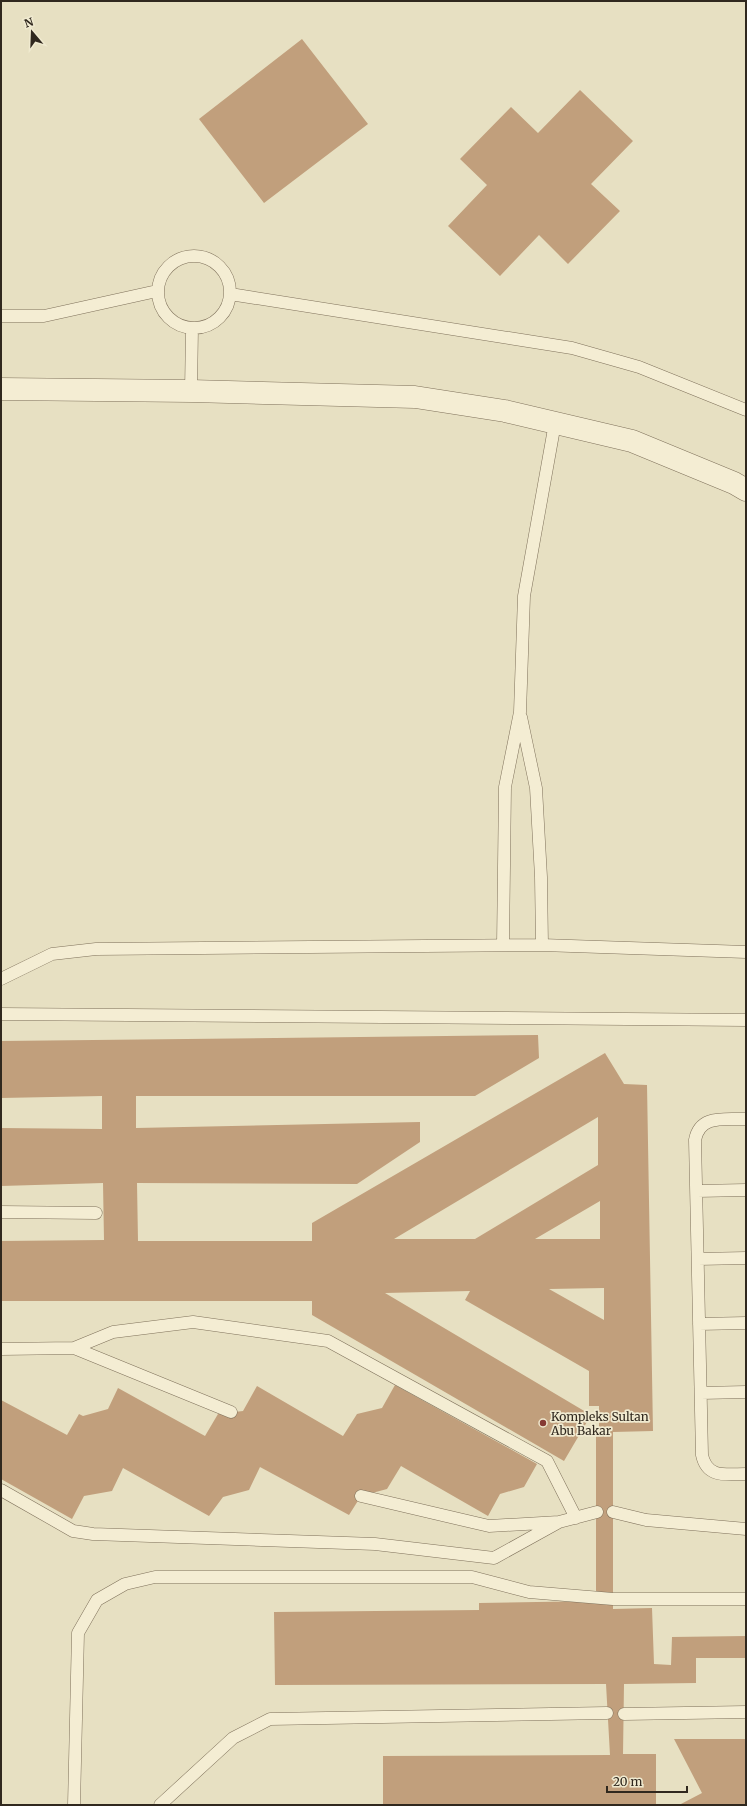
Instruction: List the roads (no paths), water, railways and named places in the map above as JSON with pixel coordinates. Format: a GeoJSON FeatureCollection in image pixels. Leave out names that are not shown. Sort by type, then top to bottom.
{"type":"FeatureCollection","features":[{"type":"Feature","properties":{"kind":"street"},"geometry":{"type":"LineString","coordinates":[[1,389],[191,391],[415,397],[505,412],[632,441],[734,483],[746,490]]}},
{"type":"Feature","properties":{"kind":"lane"},"geometry":{"type":"LineString","coordinates":[[195,256],[208,259],[220,267],[228,279],[230,294],[226,307],[218,319],[206,326],[192,328],[178,325],[167,317],[160,305],[157,291],[160,277],[169,266],[181,258],[195,256]]}},
{"type":"Feature","properties":{"kind":"lane"},"geometry":{"type":"LineString","coordinates":[[1,316],[44,316],[157,291]]}},
{"type":"Feature","properties":{"kind":"lane"},"geometry":{"type":"LineString","coordinates":[[230,294],[572,348],[639,367],[746,410]]}},
{"type":"Feature","properties":{"kind":"lane"},"geometry":{"type":"LineString","coordinates":[[191,391],[192,328]]}},
{"type":"Feature","properties":{"kind":"lane"},"geometry":{"type":"LineString","coordinates":[[503,944],[506,787],[520,712],[524,596],[555,423]]}},
{"type":"Feature","properties":{"kind":"lane"},"geometry":{"type":"LineString","coordinates":[[520,712],[536,788],[541,877],[542,945]]}},
{"type":"Feature","properties":{"kind":"lane"},"geometry":{"type":"LineString","coordinates":[[1,979],[52,954],[96,949],[503,944],[746,952]]}},
{"type":"Feature","properties":{"kind":"lane"},"geometry":{"type":"LineString","coordinates":[[1,1014],[746,1020]]}},
{"type":"Feature","properties":{"kind":"lane"},"geometry":{"type":"LineString","coordinates":[[746,1119],[715,1120],[708,1122],[701,1126],[697,1132],[695,1140],[700,1393],[703,1462],[708,1469],[714,1473],[746,1474]]}},
{"type":"Feature","properties":{"kind":"lane"},"geometry":{"type":"LineString","coordinates":[[696,1191],[746,1190]]}},
{"type":"Feature","properties":{"kind":"lane"},"geometry":{"type":"LineString","coordinates":[[1,1212],[96,1213]]}},
{"type":"Feature","properties":{"kind":"lane"},"geometry":{"type":"LineString","coordinates":[[698,1259],[746,1258]]}},
{"type":"Feature","properties":{"kind":"lane"},"geometry":{"type":"LineString","coordinates":[[1,1349],[74,1348],[113,1332],[193,1322],[328,1341],[547,1460],[576,1518]]}},
{"type":"Feature","properties":{"kind":"lane"},"geometry":{"type":"LineString","coordinates":[[699,1324],[746,1323]]}},
{"type":"Feature","properties":{"kind":"lane"},"geometry":{"type":"LineString","coordinates":[[74,1348],[231,1412]]}},
{"type":"Feature","properties":{"kind":"lane"},"geometry":{"type":"LineString","coordinates":[[700,1393],[746,1392]]}},
{"type":"Feature","properties":{"kind":"lane"},"geometry":{"type":"LineString","coordinates":[[1,1490],[73,1531],[93,1534],[375,1544],[494,1558],[559,1522]]}},
{"type":"Feature","properties":{"kind":"lane"},"geometry":{"type":"LineString","coordinates":[[361,1496],[489,1526],[559,1522],[597,1512]]}},
{"type":"Feature","properties":{"kind":"lane"},"geometry":{"type":"LineString","coordinates":[[613,1512],[646,1520],[746,1529]]}},
{"type":"Feature","properties":{"kind":"lane"},"geometry":{"type":"LineString","coordinates":[[74,1805],[78,1633],[97,1600],[125,1584],[155,1577],[472,1576],[529,1592],[614,1599],[746,1599]]}},
{"type":"Feature","properties":{"kind":"lane"},"geometry":{"type":"LineString","coordinates":[[624,1714],[746,1712]]}},
{"type":"Feature","properties":{"kind":"lane"},"geometry":{"type":"LineString","coordinates":[[160,1805],[233,1738],[270,1719],[607,1713]]}},
{"type":"Feature","properties":{"kind":"place","name":"Kompleks Sultan Abu Bakar"},"geometry":{"type":"Point","coordinates":[543,1423]}}]}
